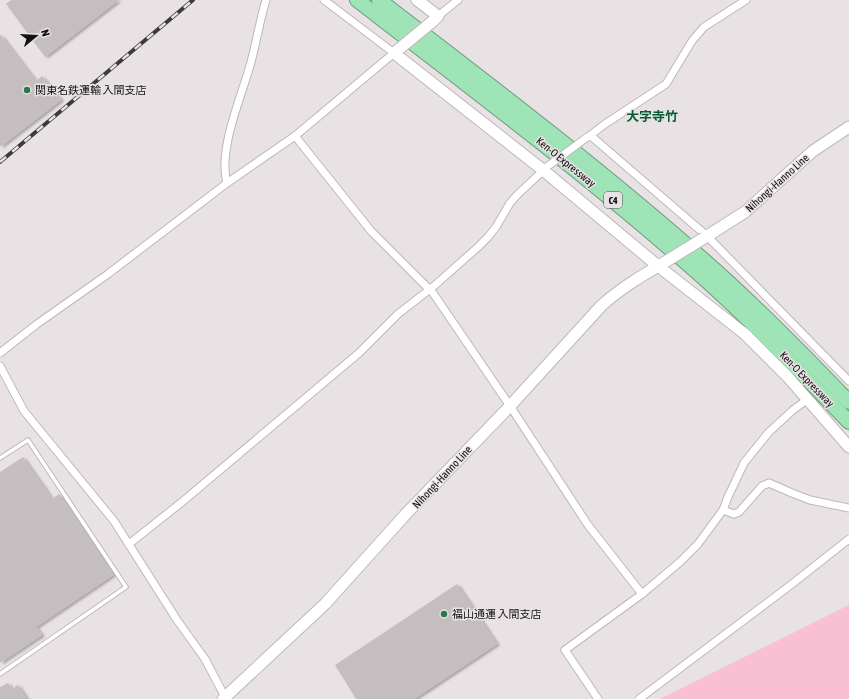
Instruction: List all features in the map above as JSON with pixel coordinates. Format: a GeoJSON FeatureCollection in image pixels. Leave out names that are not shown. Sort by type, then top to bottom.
{"type":"FeatureCollection","features":[{"type":"Feature","properties":{"kind":"highway","name":"Ken-O Expressway"},"geometry":{"type":"LineString","coordinates":[[357,0],[610,198],[699,274],[785,355],[849,422]]}},
{"type":"Feature","properties":{"kind":"highway","name":"Ken-O Expressway"},"geometry":{"type":"LineString","coordinates":[[380,0],[545,127],[620,188],[708,264],[795,346],[849,402]]}},
{"type":"Feature","properties":{"kind":"main road"},"geometry":{"type":"LineString","coordinates":[[417,0],[435,18],[396,51],[546,168],[746,334],[788,376],[849,447]]}},
{"type":"Feature","properties":{"kind":"main road","name":"Nihongi-Hanno Line"},"geometry":{"type":"LineString","coordinates":[[224,698],[325,604],[428,490],[510,406],[602,305],[630,283],[745,212],[813,151],[849,126]]}},
{"type":"Feature","properties":{"kind":"street"},"geometry":{"type":"LineString","coordinates":[[227,182],[225,162],[232,120],[249,69],[266,0]]}},
{"type":"Feature","properties":{"kind":"street"},"geometry":{"type":"LineString","coordinates":[[0,353],[36,324],[108,274],[227,182],[295,136],[396,51],[324,0]]}},
{"type":"Feature","properties":{"kind":"street"},"geometry":{"type":"LineString","coordinates":[[435,18],[458,0]]}},
{"type":"Feature","properties":{"kind":"street"},"geometry":{"type":"LineString","coordinates":[[129,544],[182,502],[354,357],[398,314],[428,289],[434,286],[488,238],[518,194],[546,168],[605,124],[666,84],[692,41],[704,27],[746,0]]}},
{"type":"Feature","properties":{"kind":"street"},"geometry":{"type":"LineString","coordinates":[[295,136],[371,231],[428,289],[446,312],[588,525],[642,594]]}},
{"type":"Feature","properties":{"kind":"street"},"geometry":{"type":"LineString","coordinates":[[589,137],[706,237],[849,381]]}},
{"type":"Feature","properties":{"kind":"street"},"geometry":{"type":"LineString","coordinates":[[0,366],[24,410],[114,521],[177,620],[205,659],[224,698]]}},
{"type":"Feature","properties":{"kind":"street"},"geometry":{"type":"LineString","coordinates":[[598,699],[565,650],[642,594],[680,562],[698,544],[723,510],[744,463],[769,432],[793,410],[808,399]]}},
{"type":"Feature","properties":{"kind":"street"},"geometry":{"type":"LineString","coordinates":[[723,510],[734,514],[739,512],[762,486],[769,483],[792,494],[810,500],[849,508]]}},
{"type":"Feature","properties":{"kind":"street"},"geometry":{"type":"LineString","coordinates":[[639,699],[792,584],[849,539]]}},
{"type":"Feature","properties":{"kind":"lane"},"geometry":{"type":"LineString","coordinates":[[0,458],[28,440],[126,587],[0,674]]}},
{"type":"Feature","properties":{"kind":"shaded area"},"geometry":{"type":"Polygon","coordinates":[[[849,605],[849,699],[660,699],[849,605]]]}},
{"type":"Feature","properties":{"kind":"building"},"geometry":{"type":"Polygon","coordinates":[[[11,0],[119,0],[45,57],[6,4],[11,0]]]}},
{"type":"Feature","properties":{"kind":"building","name":"関東名鉄運輸 入間支店"},"geometry":{"type":"Polygon","coordinates":[[[0,34],[36,81],[42,76],[61,100],[0,147],[0,34]]]}},
{"type":"Feature","properties":{"kind":"building"},"geometry":{"type":"Polygon","coordinates":[[[23,457],[52,499],[59,494],[113,575],[36,627],[42,635],[0,663],[0,472],[23,457]]]}},
{"type":"Feature","properties":{"kind":"building","name":"福山通運 入間支店"},"geometry":{"type":"Polygon","coordinates":[[[457,584],[497,644],[414,699],[356,699],[335,665],[457,584]]]}},
{"type":"Feature","properties":{"kind":"building"},"geometry":{"type":"Polygon","coordinates":[[[8,683],[12,689],[18,685],[27,699],[0,699],[0,687],[8,683]]]}},
{"type":"Feature","properties":{"kind":"railway"},"geometry":{"type":"LineString","coordinates":[[0,162],[193,0]]}},
{"type":"Feature","properties":{"kind":"place","name":"関東名鉄運輸 入間支店"},"geometry":{"type":"Point","coordinates":[27,90]}},
{"type":"Feature","properties":{"kind":"place","name":"福山通運 入間支店"},"geometry":{"type":"Point","coordinates":[444,614]}},
{"type":"Feature","properties":{"kind":"district","name":"大字寺竹"},"geometry":{"type":"Point","coordinates":[652,116]}}]}
